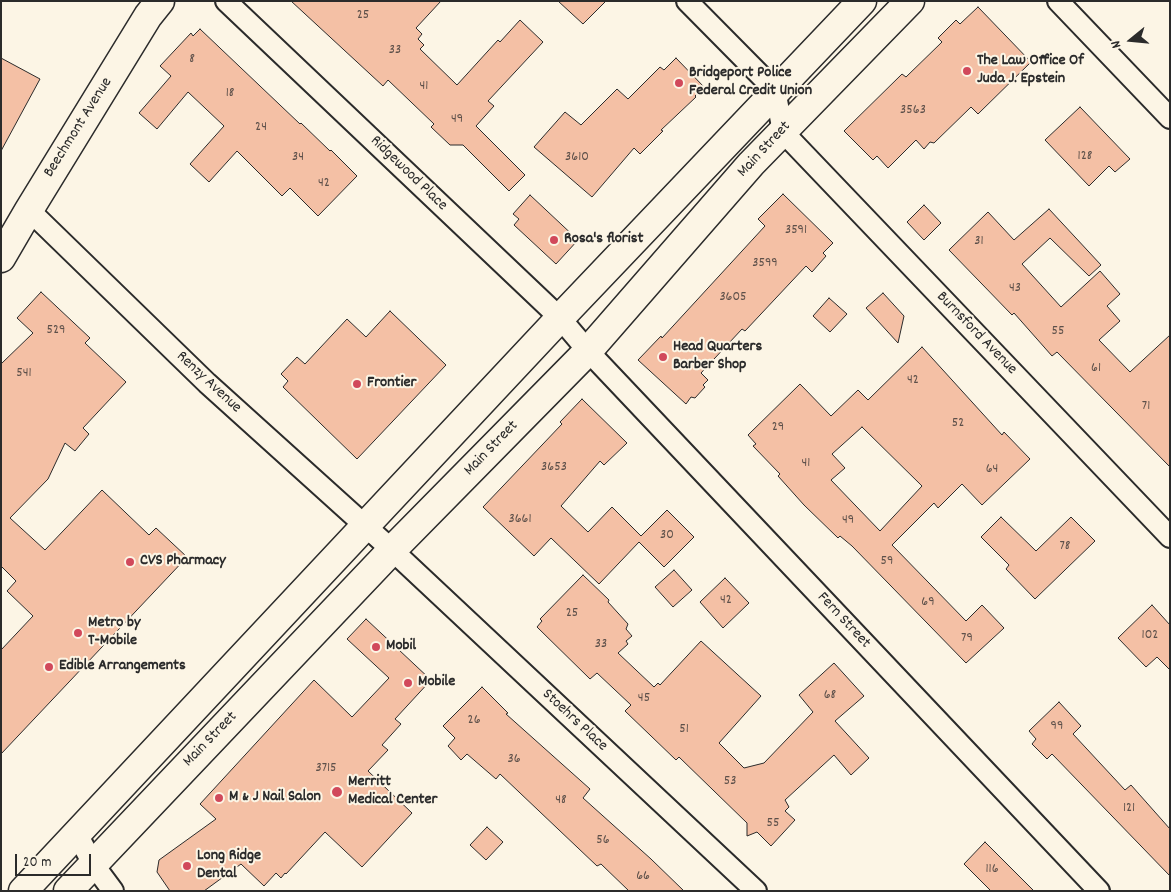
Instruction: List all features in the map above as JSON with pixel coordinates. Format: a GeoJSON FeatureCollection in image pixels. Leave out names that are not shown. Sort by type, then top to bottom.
{"type":"FeatureCollection","features":[{"type":"Feature","properties":{"kind":"main road","name":"Main Street"},"geometry":{"type":"LineString","coordinates":[[23,891],[560,318],[862,1]]}},
{"type":"Feature","properties":{"kind":"main road","name":"Main Street"},"geometry":{"type":"LineString","coordinates":[[68,891],[392,550],[588,351],[751,164],[910,1]]}},
{"type":"Feature","properties":{"kind":"main road","name":"Beechmont Avenue"},"geometry":{"type":"LineString","coordinates":[[1,258],[150,6]]}},
{"type":"Feature","properties":{"kind":"street","name":"Ridgewood Place"},"geometry":{"type":"LineString","coordinates":[[226,1],[560,318],[588,351]]}},
{"type":"Feature","properties":{"kind":"street"},"geometry":{"type":"LineString","coordinates":[[687,1],[776,90],[783,132]]}},
{"type":"Feature","properties":{"kind":"street"},"geometry":{"type":"LineString","coordinates":[[1058,1],[1170,118]]}},
{"type":"Feature","properties":{"kind":"street","name":"Burnsford Avenue"},"geometry":{"type":"LineString","coordinates":[[783,132],[1170,537]]}},
{"type":"Feature","properties":{"kind":"street","name":"Renzy Avenue"},"geometry":{"type":"LineString","coordinates":[[29,210],[207,383],[392,550]]}},
{"type":"Feature","properties":{"kind":"street","name":"Fern Street"},"geometry":{"type":"LineString","coordinates":[[588,351],[1099,891]]}},
{"type":"Feature","properties":{"kind":"street","name":"Stoehrs Place"},"geometry":{"type":"LineString","coordinates":[[392,550],[756,891]]}},
{"type":"Feature","properties":{"kind":"street"},"geometry":{"type":"LineString","coordinates":[[77,834],[93,864],[112,891]]}},
{"type":"Feature","properties":{"kind":"building"},"geometry":{"type":"Polygon","coordinates":[[[291,1],[441,1],[416,28],[422,34],[418,39],[424,45],[420,49],[457,85],[498,40],[500,42],[520,20],[543,42],[488,101],[494,106],[476,126],[525,175],[509,191],[463,145],[450,145],[431,127],[434,124],[388,80],[383,86],[291,1]]]}},
{"type":"Feature","properties":{"kind":"building"},"geometry":{"type":"Polygon","coordinates":[[[558,1],[606,1],[583,24],[558,1]]]}},
{"type":"Feature","properties":{"kind":"building"},"geometry":{"type":"Polygon","coordinates":[[[978,7],[1031,62],[978,114],[971,107],[934,143],[930,142],[924,149],[916,140],[888,168],[877,156],[873,160],[844,131],[902,74],[906,77],[942,42],[938,38],[956,20],[960,24],[978,7]]]}},
{"type":"Feature","properties":{"kind":"building"},"geometry":{"type":"Polygon","coordinates":[[[200,29],[357,176],[318,216],[290,188],[282,196],[237,151],[209,182],[190,164],[224,126],[188,92],[157,129],[139,113],[171,76],[160,66],[191,33],[193,36],[200,29]]]}},
{"type":"Feature","properties":{"kind":"building"},"geometry":{"type":"Polygon","coordinates":[[[1,58],[40,79],[1,151],[1,58]]]}},
{"type":"Feature","properties":{"kind":"building"},"geometry":{"type":"Polygon","coordinates":[[[676,58],[704,87],[640,154],[634,148],[592,197],[534,147],[565,112],[581,125],[617,89],[628,99],[660,67],[664,70],[676,58]]]}},
{"type":"Feature","properties":{"kind":"building"},"geometry":{"type":"Polygon","coordinates":[[[1080,107],[1130,159],[1115,172],[1109,166],[1089,186],[1045,140],[1080,107]]]}},
{"type":"Feature","properties":{"kind":"building"},"geometry":{"type":"Polygon","coordinates":[[[783,194],[833,243],[823,253],[826,256],[812,272],[806,266],[745,331],[742,329],[701,373],[708,380],[703,385],[705,387],[695,398],[691,397],[686,404],[638,360],[661,336],[662,338],[765,226],[758,219],[783,194]]]}},
{"type":"Feature","properties":{"kind":"building"},"geometry":{"type":"Polygon","coordinates":[[[530,195],[578,240],[556,264],[514,225],[519,219],[513,214],[530,195]]]}},
{"type":"Feature","properties":{"kind":"building"},"geometry":{"type":"Polygon","coordinates":[[[924,205],[941,223],[924,240],[907,222],[924,205]]]}},
{"type":"Feature","properties":{"kind":"building"},"geometry":{"type":"Polygon","coordinates":[[[1049,209],[1101,265],[1089,276],[1050,238],[1022,264],[1061,307],[1100,271],[1120,294],[1107,306],[1120,321],[1099,340],[1130,372],[1170,335],[1170,467],[1057,352],[1052,356],[1014,313],[1012,315],[949,250],[988,212],[1014,240],[1049,209]]]}},
{"type":"Feature","properties":{"kind":"building"},"geometry":{"type":"Polygon","coordinates":[[[41,292],[90,338],[85,343],[126,382],[83,428],[89,434],[75,451],[65,443],[48,479],[10,518],[45,550],[102,490],[149,535],[156,528],[187,557],[1,754],[1,650],[33,616],[7,591],[16,581],[1,566],[1,364],[33,333],[17,318],[41,292]]]}},
{"type":"Feature","properties":{"kind":"building"},"geometry":{"type":"Polygon","coordinates":[[[883,293],[904,316],[898,343],[866,308],[883,293]]]}},
{"type":"Feature","properties":{"kind":"building"},"geometry":{"type":"Polygon","coordinates":[[[829,298],[847,314],[830,332],[813,316],[829,298]]]}},
{"type":"Feature","properties":{"kind":"building","name":"Frontier"},"geometry":{"type":"Polygon","coordinates":[[[390,311],[446,365],[357,459],[283,387],[288,381],[281,374],[297,357],[305,364],[347,319],[366,337],[390,311]]]}},
{"type":"Feature","properties":{"kind":"building"},"geometry":{"type":"Polygon","coordinates":[[[922,347],[1002,435],[1004,432],[1030,459],[982,505],[962,484],[938,508],[934,503],[892,545],[966,621],[982,605],[1004,628],[966,663],[852,546],[840,536],[838,538],[804,505],[778,476],[780,474],[753,446],[756,444],[748,435],[800,384],[831,416],[858,390],[868,400],[922,347]],[[862,427],[832,454],[845,468],[831,480],[880,531],[922,486],[862,427]]]}},
{"type":"Feature","properties":{"kind":"building"},"geometry":{"type":"Polygon","coordinates":[[[582,399],[627,443],[604,465],[600,461],[561,506],[588,532],[612,507],[641,536],[667,510],[694,537],[664,567],[639,542],[599,584],[551,538],[534,556],[483,507],[562,424],[560,422],[582,399]]]}},
{"type":"Feature","properties":{"kind":"building"},"geometry":{"type":"Polygon","coordinates":[[[1001,517],[1036,551],[1071,517],[1095,541],[1035,599],[1006,569],[1009,565],[981,537],[1001,517]]]}},
{"type":"Feature","properties":{"kind":"building"},"geometry":{"type":"Polygon","coordinates":[[[674,570],[692,590],[673,607],[655,587],[674,570]]]}},
{"type":"Feature","properties":{"kind":"building"},"geometry":{"type":"Polygon","coordinates":[[[583,575],[609,600],[608,602],[628,624],[626,629],[632,636],[626,641],[628,644],[618,653],[654,687],[658,683],[660,685],[701,641],[761,696],[719,743],[744,768],[764,763],[813,712],[799,695],[834,663],[864,696],[835,721],[869,758],[851,775],[834,755],[785,800],[789,807],[785,811],[795,820],[771,846],[757,832],[747,836],[747,823],[679,757],[676,760],[625,711],[631,705],[597,673],[590,679],[537,627],[542,621],[540,619],[583,575]]]}},
{"type":"Feature","properties":{"kind":"building"},"geometry":{"type":"Polygon","coordinates":[[[725,578],[749,603],[723,628],[700,602],[725,578]]]}},
{"type":"Feature","properties":{"kind":"building"},"geometry":{"type":"Polygon","coordinates":[[[1152,605],[1170,625],[1170,670],[1157,657],[1146,667],[1118,638],[1152,605]]]}},
{"type":"Feature","properties":{"kind":"building"},"geometry":{"type":"Polygon","coordinates":[[[366,619],[431,680],[395,719],[401,724],[382,745],[388,750],[368,771],[412,813],[362,867],[325,832],[286,874],[281,878],[276,873],[264,886],[241,864],[204,891],[170,891],[157,872],[159,860],[216,819],[200,804],[314,680],[352,717],[389,678],[347,639],[366,619]]]}},
{"type":"Feature","properties":{"kind":"building"},"geometry":{"type":"Polygon","coordinates":[[[482,687],[508,713],[506,714],[590,789],[583,798],[684,891],[629,891],[601,864],[597,866],[500,774],[496,779],[467,754],[461,760],[448,746],[455,738],[443,726],[482,687]]]}},
{"type":"Feature","properties":{"kind":"building"},"geometry":{"type":"Polygon","coordinates":[[[1059,702],[1081,726],[1073,734],[1125,790],[1131,785],[1170,829],[1170,876],[1052,754],[1047,759],[1032,744],[1036,739],[1029,731],[1059,702]]]}},
{"type":"Feature","properties":{"kind":"building"},"geometry":{"type":"Polygon","coordinates":[[[487,827],[503,842],[486,860],[470,845],[487,827]]]}},
{"type":"Feature","properties":{"kind":"building"},"geometry":{"type":"Polygon","coordinates":[[[985,842],[1034,891],[991,891],[964,864],[985,842]]]}},
{"type":"Feature","properties":{"kind":"place","name":"The Law Office Of Juda J. Epstein"},"geometry":{"type":"Point","coordinates":[967,71]}},
{"type":"Feature","properties":{"kind":"place","name":"Bridgeport Police Federal Credit Union"},"geometry":{"type":"Point","coordinates":[679,83]}},
{"type":"Feature","properties":{"kind":"place","name":"Rosa's florist"},"geometry":{"type":"Point","coordinates":[554,240]}},
{"type":"Feature","properties":{"kind":"place","name":"Head Quarters Barber Shop"},"geometry":{"type":"Point","coordinates":[663,357]}},
{"type":"Feature","properties":{"kind":"place","name":"Frontier"},"geometry":{"type":"Point","coordinates":[357,384]}},
{"type":"Feature","properties":{"kind":"place","name":"CVS Pharmacy"},"geometry":{"type":"Point","coordinates":[130,562]}},
{"type":"Feature","properties":{"kind":"place","name":"Metro by T-Mobile"},"geometry":{"type":"Point","coordinates":[78,633]}},
{"type":"Feature","properties":{"kind":"place","name":"Mobil"},"geometry":{"type":"Point","coordinates":[376,647]}},
{"type":"Feature","properties":{"kind":"place","name":"Edible Arrangements"},"geometry":{"type":"Point","coordinates":[49,667]}},
{"type":"Feature","properties":{"kind":"place","name":"Mobile"},"geometry":{"type":"Point","coordinates":[408,683]}},
{"type":"Feature","properties":{"kind":"place","name":"Merritt Medical Center"},"geometry":{"type":"Point","coordinates":[337,792]}},
{"type":"Feature","properties":{"kind":"place","name":"M & J Nail Salon"},"geometry":{"type":"Point","coordinates":[219,798]}},
{"type":"Feature","properties":{"kind":"place","name":"Long Ridge Dental"},"geometry":{"type":"Point","coordinates":[187,866]}}]}
